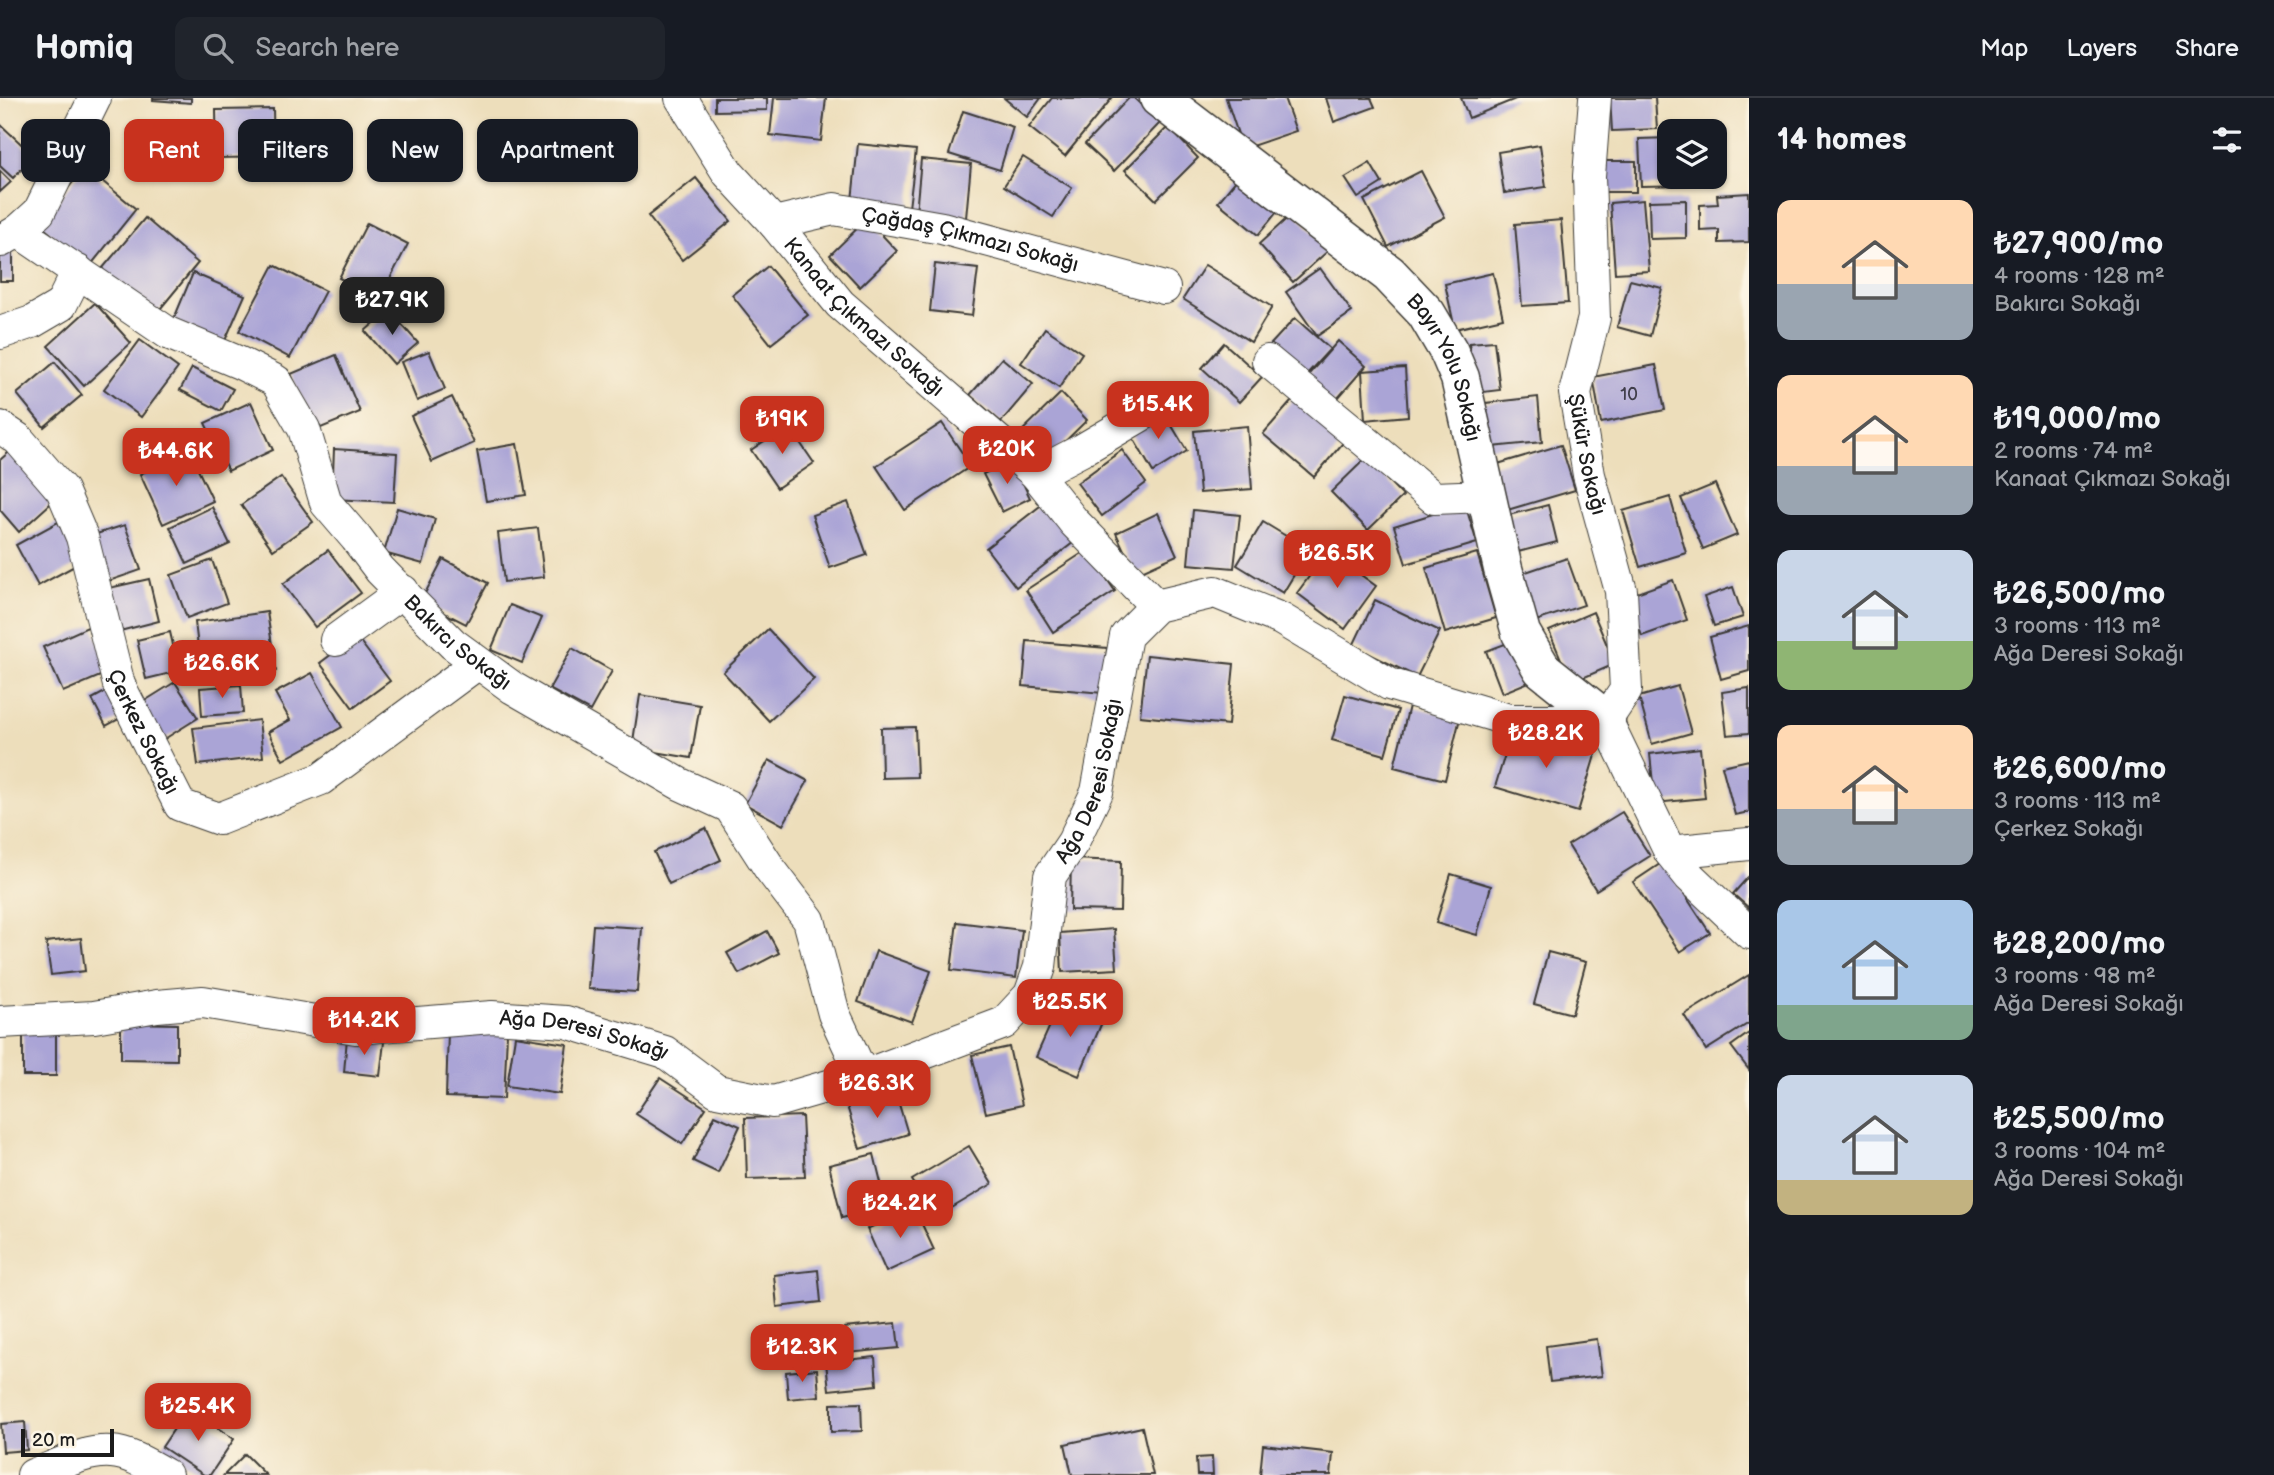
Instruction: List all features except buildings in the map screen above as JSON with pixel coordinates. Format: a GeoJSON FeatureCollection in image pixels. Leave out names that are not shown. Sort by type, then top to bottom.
{"type":"FeatureCollection","features":[{"type":"Feature","properties":{"kind":"street"},"geometry":{"type":"LineString","coordinates":[[9,236],[39,212],[95,98]]}},
{"type":"Feature","properties":{"kind":"street","name":"Kanaat Çıkmazı Sokağı"},"geometry":{"type":"LineString","coordinates":[[681,98],[728,173],[774,222],[840,304],[1036,474],[1074,522],[1156,606]]}},
{"type":"Feature","properties":{"kind":"street","name":"Şükür Sokağı"},"geometry":{"type":"LineString","coordinates":[[1595,98],[1589,176],[1594,318],[1575,393],[1589,475],[1621,591],[1626,690],[1606,720]]}},
{"type":"Feature","properties":{"kind":"street","name":"Bayır Yolu Sokağı"},"geometry":{"type":"LineString","coordinates":[[1171,102],[1389,274],[1426,313],[1449,352],[1460,378],[1503,569],[1521,633],[1542,668],[1606,720]]}},
{"type":"Feature","properties":{"kind":"street","name":"Çağdaş Çıkmazı Sokağı"},"geometry":{"type":"LineString","coordinates":[[774,222],[834,209],[942,228],[1164,288]]}},
{"type":"Feature","properties":{"kind":"street","name":"Bakırcı Sokağı"},"geometry":{"type":"LineString","coordinates":[[9,236],[78,271],[168,333],[276,381],[304,429],[327,503],[380,570],[453,644],[513,688],[632,758],[730,807],[770,869],[809,920],[834,1014],[863,1076]]}},
{"type":"Feature","properties":{"kind":"street"},"geometry":{"type":"LineString","coordinates":[[0,334],[32,322],[61,305],[78,271]]}},
{"type":"Feature","properties":{"kind":"street"},"geometry":{"type":"LineString","coordinates":[[1268,361],[1434,498],[1486,496]]}},
{"type":"Feature","properties":{"kind":"street"},"geometry":{"type":"LineString","coordinates":[[1036,474],[1162,402]]}},
{"type":"Feature","properties":{"kind":"street","name":"Çerkez Sokağı"},"geometry":{"type":"LineString","coordinates":[[0,427],[18,439],[62,489],[82,537],[119,685],[180,805],[219,819],[321,779],[478,663]]}},
{"type":"Feature","properties":{"kind":"street"},"geometry":{"type":"LineString","coordinates":[[336,640],[403,591]]}},
{"type":"Feature","properties":{"kind":"street"},"geometry":{"type":"LineString","coordinates":[[1156,606],[1215,592],[1281,619],[1389,684],[1509,720],[1606,720],[1670,852],[1690,877],[1749,933]]}},
{"type":"Feature","properties":{"kind":"street","name":"Ağa Deresi Sokağı"},"geometry":{"type":"LineString","coordinates":[[0,1022],[94,1017],[157,1006],[203,1002],[356,1028],[492,1017],[566,1021],[665,1052],[718,1091],[773,1102],[863,1076],[1004,1023],[1030,995],[1040,967],[1050,876],[1073,842],[1097,792],[1126,636],[1156,606]]}},
{"type":"Feature","properties":{"kind":"street"},"geometry":{"type":"LineString","coordinates":[[1670,852],[1749,844]]}},
{"type":"Feature","properties":{"kind":"street"},"geometry":{"type":"LineString","coordinates":[[33,1475],[80,1457],[111,1452],[130,1456],[166,1475]]}}]}
